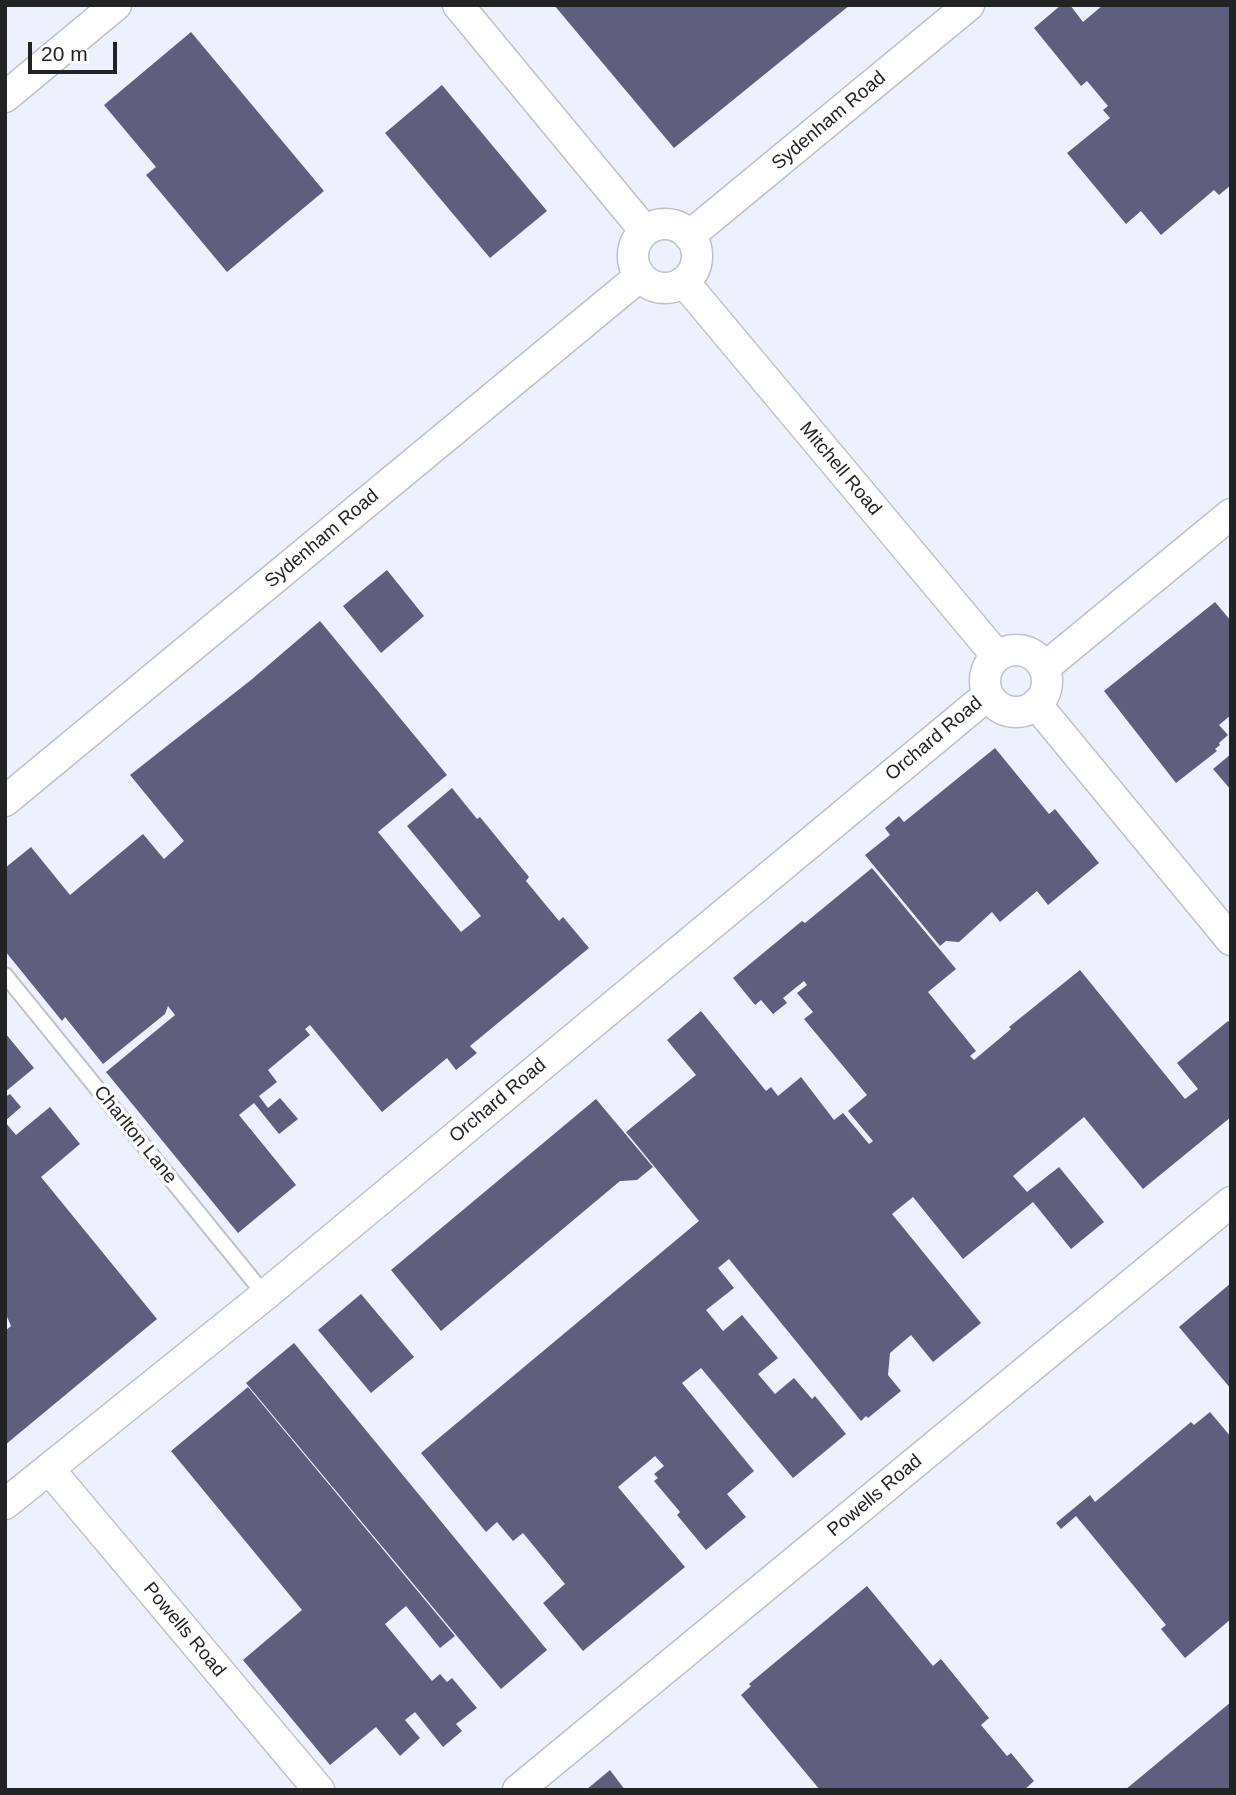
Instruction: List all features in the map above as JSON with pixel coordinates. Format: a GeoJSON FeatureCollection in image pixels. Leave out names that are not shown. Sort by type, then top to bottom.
{"type":"FeatureCollection","features":[{"type":"Feature","properties":{"kind":"street"},"geometry":{"type":"LineString","coordinates":[[5,97],[116,5]]}},
{"type":"Feature","properties":{"kind":"street"},"geometry":{"type":"LineString","coordinates":[[458,5],[645,231]]}},
{"type":"Feature","properties":{"kind":"street","name":"Sydenham Road"},"geometry":{"type":"LineString","coordinates":[[690,236],[968,5]]}},
{"type":"Feature","properties":{"kind":"street"},"geometry":{"type":"LineString","coordinates":[[671,225],[684,230],[690,236],[697,258],[691,275],[684,282],[662,289],[647,284],[639,277],[632,262],[632,254],[634,245],[645,231],[654,226],[671,225]]}},
{"type":"Feature","properties":{"kind":"street","name":"Sydenham Road"},"geometry":{"type":"LineString","coordinates":[[5,801],[639,277]]}},
{"type":"Feature","properties":{"kind":"street","name":"Mitchell Road"},"geometry":{"type":"LineString","coordinates":[[684,282],[997,656]]}},
{"type":"Feature","properties":{"kind":"street"},"geometry":{"type":"LineString","coordinates":[[1044,668],[1231,514]]}},
{"type":"Feature","properties":{"kind":"street"},"geometry":{"type":"LineString","coordinates":[[1014,650],[1023,651],[1039,660],[1044,668],[1046,687],[1036,704],[1028,709],[1010,712],[993,702],[985,685],[985,674],[989,664],[997,656],[1014,650]]}},
{"type":"Feature","properties":{"kind":"street","name":"Orchard Road"},"geometry":{"type":"LineString","coordinates":[[5,1504],[265,1294],[988,695]]}},
{"type":"Feature","properties":{"kind":"street"},"geometry":{"type":"LineString","coordinates":[[1036,704],[1231,940]]}},
{"type":"Feature","properties":{"kind":"street","name":"Powells Road"},"geometry":{"type":"LineString","coordinates":[[518,1790],[1231,1202]]}},
{"type":"Feature","properties":{"kind":"street","name":"Powells Road"},"geometry":{"type":"LineString","coordinates":[[49,1469],[320,1790]]}},
{"type":"Feature","properties":{"kind":"lane","name":"Charlton Lane"},"geometry":{"type":"LineString","coordinates":[[5,975],[265,1294]]}},
{"type":"Feature","properties":{"kind":"shaded area"},"geometry":{"type":"Polygon","coordinates":[[[5,5],[1231,5],[1231,1790],[5,1790],[5,5]]]}},
{"type":"Feature","properties":{"kind":"building"},"geometry":{"type":"Polygon","coordinates":[[[554,5],[850,5],[674,148],[554,5]]]}},
{"type":"Feature","properties":{"kind":"building"},"geometry":{"type":"Polygon","coordinates":[[[1061,5],[1070,5],[1083,22],[1103,5],[1231,5],[1231,185],[1219,195],[1214,190],[1161,235],[1141,211],[1126,224],[1067,153],[1110,118],[1103,110],[1108,106],[1087,81],[1081,86],[1034,28],[1061,5]]]}},
{"type":"Feature","properties":{"kind":"building"},"geometry":{"type":"Polygon","coordinates":[[[191,32],[324,191],[227,272],[146,175],[156,167],[104,105],[191,32]]]}},
{"type":"Feature","properties":{"kind":"building"},"geometry":{"type":"Polygon","coordinates":[[[442,85],[547,211],[490,258],[385,133],[442,85]]]}},
{"type":"Feature","properties":{"kind":"building"},"geometry":{"type":"Polygon","coordinates":[[[387,570],[424,616],[381,653],[343,606],[387,570]]]}},
{"type":"Feature","properties":{"kind":"building"},"geometry":{"type":"Polygon","coordinates":[[[1215,602],[1231,621],[1231,715],[1219,725],[1228,735],[1219,743],[1215,749],[1217,751],[1176,783],[1104,691],[1215,602]]]}},
{"type":"Feature","properties":{"kind":"building"},"geometry":{"type":"Polygon","coordinates":[[[320,621],[447,775],[378,832],[461,932],[481,916],[407,826],[452,788],[477,819],[480,817],[529,877],[526,881],[559,921],[563,917],[589,948],[470,1046],[477,1053],[456,1070],[447,1058],[382,1112],[310,1025],[305,1029],[310,1035],[268,1070],[277,1082],[259,1096],[268,1108],[280,1098],[298,1119],[279,1134],[254,1103],[239,1115],[296,1185],[238,1233],[106,1072],[175,1015],[168,1006],[165,1014],[103,1064],[65,1017],[62,1021],[5,951],[5,868],[31,847],[70,895],[143,834],[164,859],[184,841],[130,775],[251,680],[320,621]]]}},
{"type":"Feature","properties":{"kind":"building"},"geometry":{"type":"Polygon","coordinates":[[[995,748],[1049,814],[1055,809],[1099,863],[1048,905],[1037,891],[1000,922],[992,912],[959,942],[946,941],[940,946],[865,855],[890,835],[885,828],[899,816],[904,822],[995,748]]]}},
{"type":"Feature","properties":{"kind":"building"},"geometry":{"type":"Polygon","coordinates":[[[1231,754],[1231,790],[1213,769],[1231,754]]]}},
{"type":"Feature","properties":{"kind":"building"},"geometry":{"type":"Polygon","coordinates":[[[872,868],[956,969],[928,992],[976,1051],[970,1056],[974,1060],[1011,1029],[1009,1027],[1080,970],[1185,1099],[1198,1089],[1177,1063],[1228,1021],[1231,1024],[1231,1117],[1143,1189],[1084,1117],[1013,1176],[1027,1192],[1059,1167],[1104,1222],[1071,1249],[1033,1202],[963,1259],[913,1197],[892,1214],[981,1323],[933,1362],[911,1335],[890,1353],[888,1375],[901,1391],[861,1421],[729,1259],[718,1268],[734,1288],[706,1310],[723,1331],[742,1315],[778,1358],[758,1374],[775,1394],[794,1378],[812,1399],[815,1396],[846,1434],[793,1478],[701,1368],[682,1383],[754,1471],[727,1494],[746,1517],[706,1550],[677,1515],[680,1512],[654,1481],[658,1478],[654,1474],[664,1466],[655,1456],[618,1487],[685,1567],[583,1651],[543,1603],[565,1584],[523,1533],[513,1541],[497,1522],[486,1532],[421,1453],[699,1221],[626,1132],[696,1075],[667,1040],[701,1011],[766,1091],[771,1087],[778,1096],[801,1077],[834,1120],[843,1113],[869,1144],[873,1141],[848,1111],[867,1095],[804,1019],[813,1012],[797,993],[807,985],[804,981],[783,998],[787,1003],[773,1014],[761,1000],[755,1005],[733,978],[872,868]]]}},
{"type":"Feature","properties":{"kind":"building"},"geometry":{"type":"Polygon","coordinates":[[[5,1033],[34,1068],[5,1092],[5,1033]]]}},
{"type":"Feature","properties":{"kind":"building"},"geometry":{"type":"Polygon","coordinates":[[[10,1094],[21,1107],[5,1121],[5,1097],[10,1094]]]}},
{"type":"Feature","properties":{"kind":"building"},"geometry":{"type":"Polygon","coordinates":[[[596,1099],[653,1167],[637,1180],[620,1181],[441,1331],[391,1270],[596,1099]]]}},
{"type":"Feature","properties":{"kind":"building"},"geometry":{"type":"Polygon","coordinates":[[[50,1107],[80,1144],[41,1177],[157,1319],[5,1445],[5,1331],[11,1326],[5,1312],[5,1122],[16,1135],[50,1107]]]}},
{"type":"Feature","properties":{"kind":"building"},"geometry":{"type":"Polygon","coordinates":[[[1231,1283],[1231,1389],[1179,1327],[1231,1283]]]}},
{"type":"Feature","properties":{"kind":"building"},"geometry":{"type":"Polygon","coordinates":[[[361,1294],[414,1357],[371,1393],[318,1330],[361,1294]]]}},
{"type":"Feature","properties":{"kind":"building"},"geometry":{"type":"Polygon","coordinates":[[[294,1343],[547,1650],[501,1689],[246,1383],[294,1343]]]}},
{"type":"Feature","properties":{"kind":"building"},"geometry":{"type":"Polygon","coordinates":[[[248,1387],[455,1636],[440,1648],[406,1606],[385,1624],[432,1681],[440,1674],[447,1682],[452,1678],[477,1708],[456,1724],[462,1731],[443,1747],[415,1712],[405,1720],[420,1738],[400,1756],[376,1727],[330,1765],[243,1660],[302,1610],[171,1451],[248,1387]]]}},
{"type":"Feature","properties":{"kind":"building"},"geometry":{"type":"Polygon","coordinates":[[[1210,1412],[1231,1437],[1231,1619],[1185,1658],[1161,1629],[1166,1625],[1076,1516],[1061,1529],[1056,1523],[1090,1495],[1095,1502],[1191,1422],[1194,1425],[1210,1412]]]}},
{"type":"Feature","properties":{"kind":"building"},"geometry":{"type":"Polygon","coordinates":[[[867,1586],[933,1666],[941,1659],[989,1718],[981,1725],[1007,1756],[1011,1753],[1034,1781],[1024,1790],[820,1790],[741,1695],[751,1686],[749,1684],[867,1586]]]}},
{"type":"Feature","properties":{"kind":"building"},"geometry":{"type":"Polygon","coordinates":[[[1231,1702],[1231,1790],[1125,1790],[1231,1702]]]}},
{"type":"Feature","properties":{"kind":"building"},"geometry":{"type":"Polygon","coordinates":[[[610,1770],[625,1790],[586,1790],[610,1770]]]}}]}
